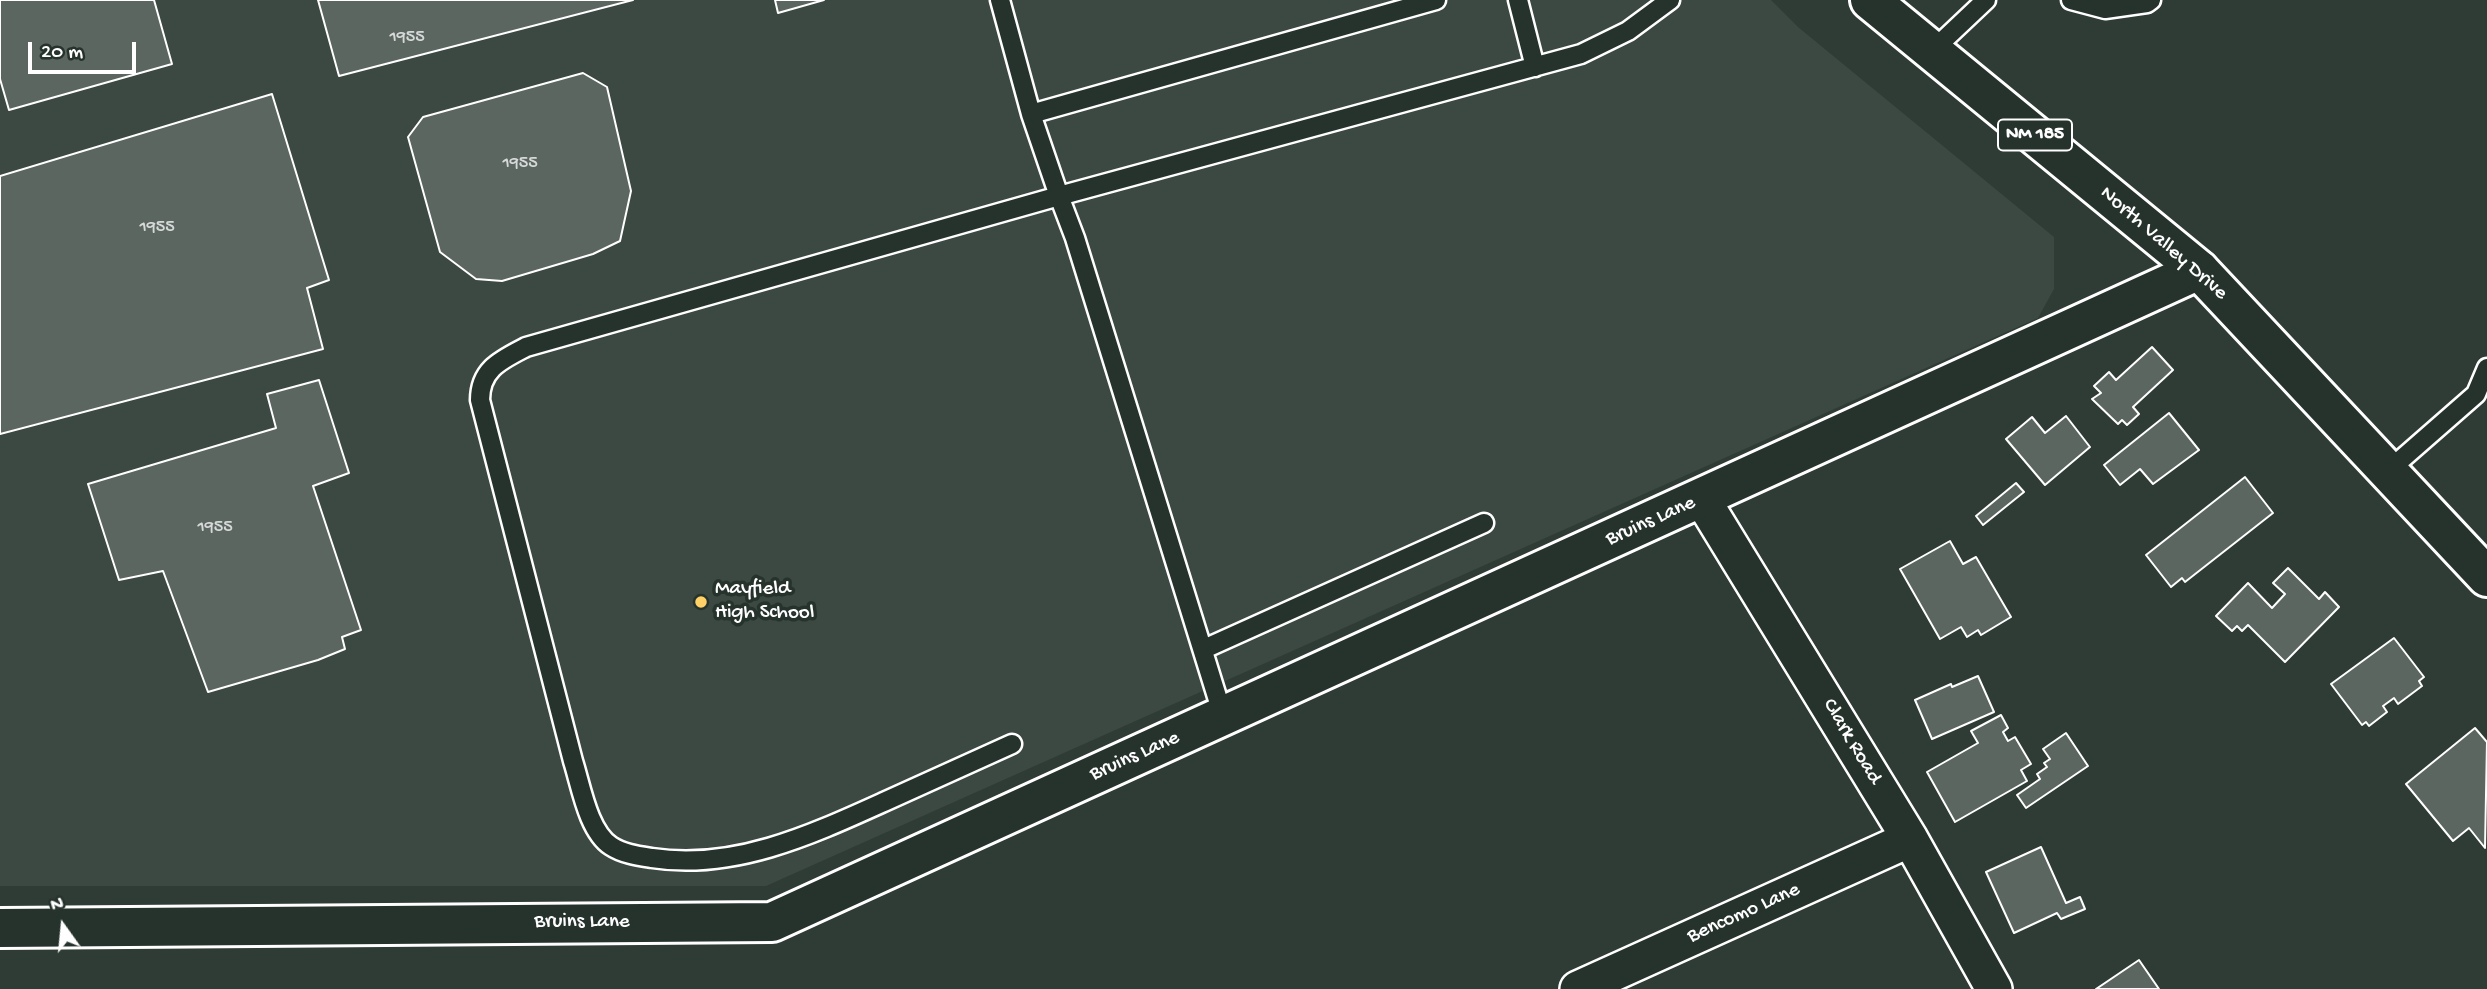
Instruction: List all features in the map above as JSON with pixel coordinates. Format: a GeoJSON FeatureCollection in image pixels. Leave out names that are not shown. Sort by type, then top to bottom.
{"type":"FeatureCollection","features":[{"type":"Feature","properties":{"kind":"street","name":"North Valley Drive"},"geometry":{"type":"LineString","coordinates":[[1870,0],[2199,270],[2487,577]]}},
{"type":"Feature","properties":{"kind":"street","name":"Bruins Lane"},"geometry":{"type":"LineString","coordinates":[[0,928],[772,922],[2199,270]]}},
{"type":"Feature","properties":{"kind":"street","name":"Clark Road"},"geometry":{"type":"LineString","coordinates":[[1702,499],[1910,839],[1994,989]]}},
{"type":"Feature","properties":{"kind":"street","name":"Bencomo Lane"},"geometry":{"type":"LineString","coordinates":[[1578,989],[1910,839]]}},
{"type":"Feature","properties":{"kind":"lane"},"geometry":{"type":"LineString","coordinates":[[1000,0],[1031,114],[1075,238],[1223,716]]}},
{"type":"Feature","properties":{"kind":"lane"},"geometry":{"type":"LineString","coordinates":[[1031,114],[1436,0]]}},
{"type":"Feature","properties":{"kind":"lane"},"geometry":{"type":"LineString","coordinates":[[1518,0],[1535,66]]}},
{"type":"Feature","properties":{"kind":"lane"},"geometry":{"type":"LineString","coordinates":[[1012,744],[829,826],[754,852],[706,860],[670,861],[631,854],[612,847],[602,838],[589,816],[573,761],[480,400],[480,385],[488,372],[506,357],[526,347],[1059,196],[1581,54],[1628,31],[1670,0]]}},
{"type":"Feature","properties":{"kind":"lane"},"geometry":{"type":"LineString","coordinates":[[1932,51],[1986,0]]}},
{"type":"Feature","properties":{"kind":"lane"},"geometry":{"type":"LineString","coordinates":[[2071,0],[2105,4],[2147,3],[2151,0]]}},
{"type":"Feature","properties":{"kind":"lane"},"geometry":{"type":"LineString","coordinates":[[2388,471],[2476,394],[2486,372]]}},
{"type":"Feature","properties":{"kind":"lane"},"geometry":{"type":"LineString","coordinates":[[1203,649],[1484,523]]}},
{"type":"Feature","properties":{"kind":"shaded area","name":"Mayfield High School"},"geometry":{"type":"Polygon","coordinates":[[[0,0],[1771,0],[1798,27],[2054,237],[2054,289],[2038,318],[766,886],[0,886],[0,0]]]}},
{"type":"Feature","properties":{"kind":"building"},"geometry":{"type":"Polygon","coordinates":[[[0,0],[154,0],[172,64],[9,110],[0,79],[0,0]]]}},
{"type":"Feature","properties":{"kind":"building"},"geometry":{"type":"Polygon","coordinates":[[[318,0],[633,0],[339,76],[318,0]]]}},
{"type":"Feature","properties":{"kind":"building"},"geometry":{"type":"Polygon","coordinates":[[[775,0],[824,0],[778,13],[775,0]]]}},
{"type":"Feature","properties":{"kind":"building"},"geometry":{"type":"Polygon","coordinates":[[[583,73],[607,87],[631,191],[620,241],[593,254],[502,281],[476,279],[440,252],[408,137],[423,117],[583,73]]]}},
{"type":"Feature","properties":{"kind":"building"},"geometry":{"type":"Polygon","coordinates":[[[272,94],[329,280],[307,288],[323,349],[0,434],[0,176],[272,94]]]}},
{"type":"Feature","properties":{"kind":"building"},"geometry":{"type":"Polygon","coordinates":[[[2152,347],[2173,370],[2133,407],[2139,414],[2127,425],[2122,420],[2118,424],[2092,399],[2101,393],[2094,386],[2109,372],[2116,380],[2152,347]]]}},
{"type":"Feature","properties":{"kind":"building"},"geometry":{"type":"Polygon","coordinates":[[[319,380],[349,473],[313,486],[361,630],[342,637],[345,649],[318,660],[208,692],[163,571],[119,580],[88,484],[276,428],[267,394],[319,380]]]}},
{"type":"Feature","properties":{"kind":"building"},"geometry":{"type":"Polygon","coordinates":[[[2169,413],[2199,450],[2153,484],[2140,469],[2120,485],[2104,465],[2169,413]]]}},
{"type":"Feature","properties":{"kind":"building"},"geometry":{"type":"Polygon","coordinates":[[[2066,416],[2090,447],[2045,485],[2006,439],[2032,417],[2045,433],[2066,416]]]}},
{"type":"Feature","properties":{"kind":"building"},"geometry":{"type":"Polygon","coordinates":[[[2245,477],[2273,513],[2185,582],[2182,578],[2171,587],[2146,555],[2245,477]]]}},
{"type":"Feature","properties":{"kind":"building"},"geometry":{"type":"Polygon","coordinates":[[[2016,483],[2024,492],[1983,525],[1976,516],[2016,483]]]}},
{"type":"Feature","properties":{"kind":"building"},"geometry":{"type":"Polygon","coordinates":[[[1950,541],[1963,564],[1976,557],[2011,617],[1981,635],[1978,630],[1967,637],[1961,627],[1940,639],[1900,569],[1950,541]]]}},
{"type":"Feature","properties":{"kind":"building"},"geometry":{"type":"Polygon","coordinates":[[[2288,568],[2319,599],[2325,592],[2339,607],[2285,662],[2248,625],[2242,631],[2237,626],[2232,631],[2216,616],[2248,583],[2272,608],[2285,594],[2273,583],[2288,568]]]}},
{"type":"Feature","properties":{"kind":"building"},"geometry":{"type":"Polygon","coordinates":[[[2394,638],[2424,677],[2419,681],[2422,686],[2398,704],[2394,698],[2383,706],[2387,712],[2369,726],[2366,722],[2362,725],[2331,684],[2394,638]]]}},
{"type":"Feature","properties":{"kind":"building"},"geometry":{"type":"Polygon","coordinates":[[[1978,676],[1994,712],[1932,739],[1915,700],[1951,684],[1952,687],[1978,676]]]}},
{"type":"Feature","properties":{"kind":"building"},"geometry":{"type":"Polygon","coordinates":[[[2001,715],[2008,728],[2003,732],[2008,741],[2015,737],[2031,764],[2021,770],[2027,781],[1955,822],[1927,772],[1978,743],[1971,731],[2001,715]]]}},
{"type":"Feature","properties":{"kind":"building"},"geometry":{"type":"Polygon","coordinates":[[[2475,728],[2487,742],[2485,848],[2469,828],[2453,841],[2406,784],[2475,728]]]}},
{"type":"Feature","properties":{"kind":"building"},"geometry":{"type":"Polygon","coordinates":[[[2066,733],[2088,766],[2026,808],[2017,795],[2040,779],[2037,774],[2047,767],[2044,763],[2050,759],[2043,749],[2066,733]]]}},
{"type":"Feature","properties":{"kind":"building"},"geometry":{"type":"Polygon","coordinates":[[[2041,847],[2066,903],[2080,897],[2085,909],[2061,919],[2057,913],[2014,933],[1986,872],[2041,847]]]}},
{"type":"Feature","properties":{"kind":"building"},"geometry":{"type":"Polygon","coordinates":[[[2139,960],[2159,989],[2096,989],[2139,960]]]}},
{"type":"Feature","properties":{"kind":"place","name":"Mayfield High School"},"geometry":{"type":"Point","coordinates":[701,602]}}]}
